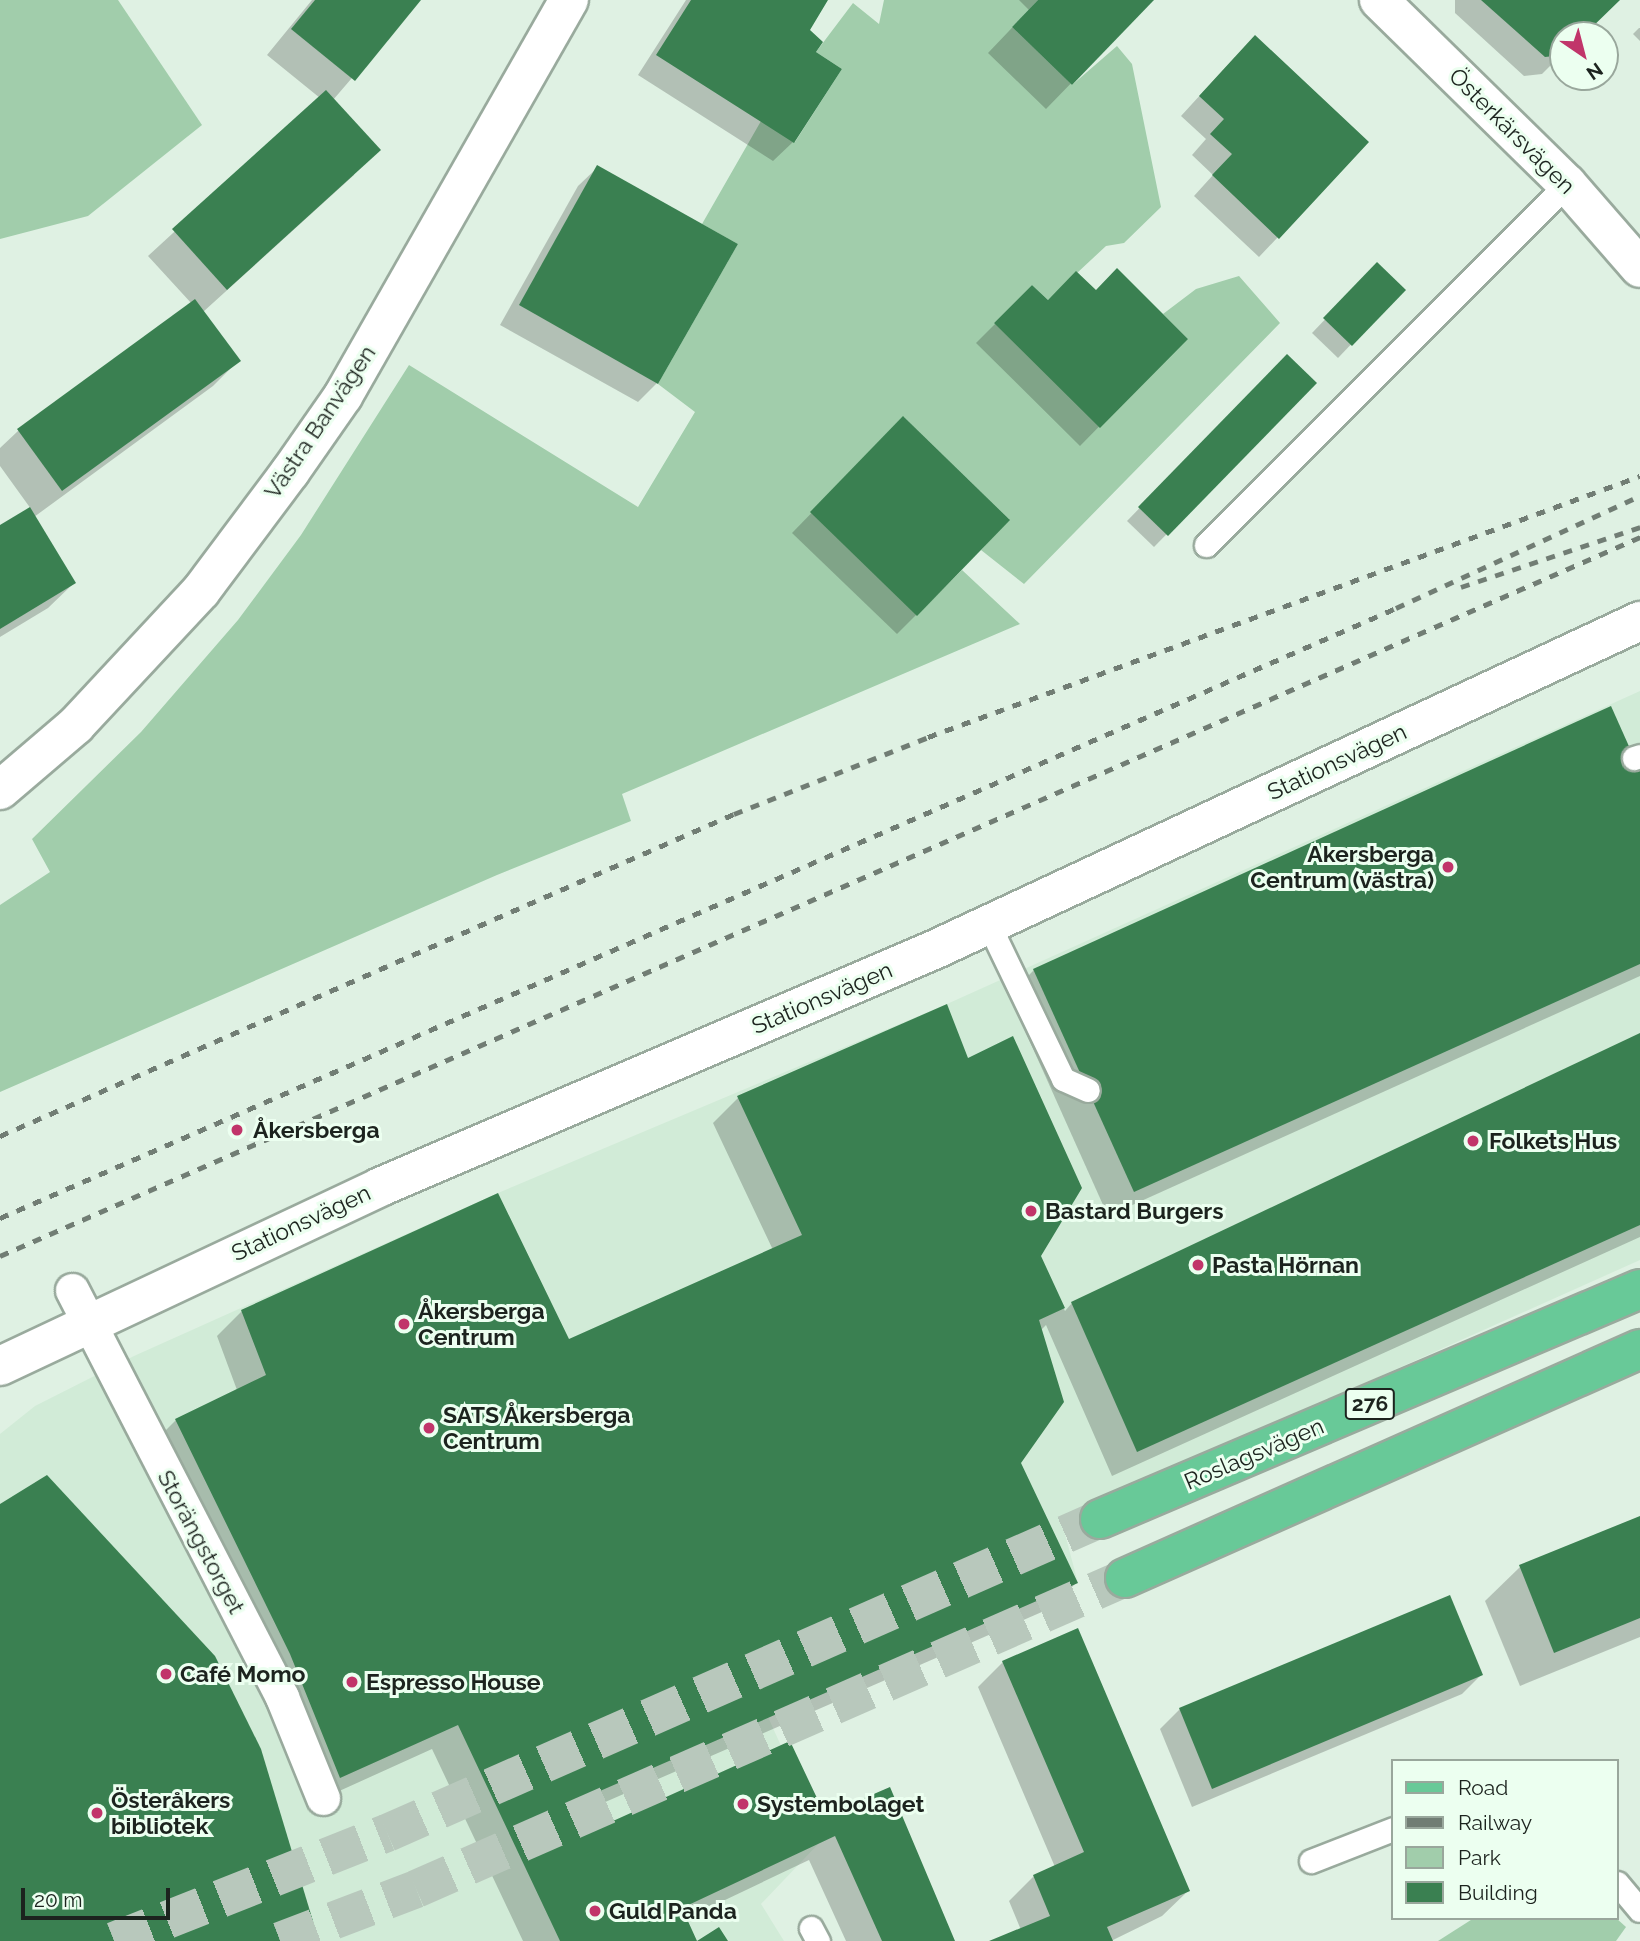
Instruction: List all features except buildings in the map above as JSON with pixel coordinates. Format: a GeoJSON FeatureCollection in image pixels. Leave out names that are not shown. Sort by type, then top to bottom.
{"type":"FeatureCollection","features":[{"type":"Feature","properties":{"kind":"main road","name":"Roslagsvägen"},"geometry":{"type":"LineString","coordinates":[[1100,1520],[1640,1289]]}},
{"type":"Feature","properties":{"kind":"main road","name":"276"},"geometry":{"type":"LineString","coordinates":[[1125,1578],[1640,1349]]}},
{"type":"Feature","properties":{"kind":"street","name":"Västra Banvägen"},"geometry":{"type":"LineString","coordinates":[[0,790],[76,725],[201,591],[290,472],[343,396],[569,0]]}},
{"type":"Feature","properties":{"kind":"street","name":"Österkärsvägen"},"geometry":{"type":"LineString","coordinates":[[1379,0],[1567,184],[1640,268]]}},
{"type":"Feature","properties":{"kind":"street","name":"Stationsvägen"},"geometry":{"type":"LineString","coordinates":[[0,1366],[79,1306],[380,1187],[988,923],[1640,621]]}},
{"type":"Feature","properties":{"kind":"street","name":"Storängstorget"},"geometry":{"type":"LineString","coordinates":[[79,1306],[282,1697],[323,1798]]}},
{"type":"Feature","properties":{"kind":"lane"},"geometry":{"type":"LineString","coordinates":[[1206,545],[1567,184]]}},
{"type":"Feature","properties":{"kind":"lane"},"geometry":{"type":"LineString","coordinates":[[988,923],[1063,1079],[1088,1090]]}},
{"type":"Feature","properties":{"kind":"lane"},"geometry":{"type":"LineString","coordinates":[[1311,1861],[1392,1829]]}},
{"type":"Feature","properties":{"kind":"lane"},"geometry":{"type":"LineString","coordinates":[[1619,1886],[1640,1910]]}},
{"type":"Feature","properties":{"kind":"shaded area"},"geometry":{"type":"Polygon","coordinates":[[[1640,691],[1640,1260],[1061,1519],[1078,1583],[768,1717],[823,1839],[761,1904],[784,1941],[0,1941],[0,1434],[35,1406],[134,1356],[498,1193],[947,1004],[1640,691]]]}},
{"type":"Feature","properties":{"kind":"green space"},"geometry":{"type":"Polygon","coordinates":[[[0,0],[118,0],[202,125],[88,216],[0,239],[0,0]]]}},
{"type":"Feature","properties":{"kind":"green space"},"geometry":{"type":"Polygon","coordinates":[[[884,0],[1038,0],[1012,27],[1072,85],[1117,46],[1132,64],[1161,207],[1124,243],[1106,246],[1048,300],[1032,285],[994,323],[1188,339],[1163,314],[1196,289],[1239,276],[1280,323],[1024,584],[981,550],[1009,519],[904,417],[917,615],[962,570],[1020,624],[622,794],[631,821],[497,875],[0,1092],[0,905],[50,872],[32,839],[141,732],[238,620],[301,535],[409,365],[638,507],[695,412],[658,384],[738,244],[702,224],[761,121],[795,142],[842,69],[816,52],[853,3],[879,24],[884,0]]]}},
{"type":"Feature","properties":{"kind":"green space"},"geometry":{"type":"Polygon","coordinates":[[[1471,1920],[1618,1920],[1626,1927],[1616,1941],[1438,1941],[1471,1920]]]}},
{"type":"Feature","properties":{"kind":"tunnel"},"geometry":{"type":"LineString","coordinates":[[114,1941],[387,1833],[1100,1519]]}},
{"type":"Feature","properties":{"kind":"tunnel"},"geometry":{"type":"LineString","coordinates":[[280,1941],[416,1889],[1125,1578]]}},
{"type":"Feature","properties":{"kind":"railway"},"geometry":{"type":"LineString","coordinates":[[0,1136],[734,814],[928,737],[1640,476]]}},
{"type":"Feature","properties":{"kind":"railway"},"geometry":{"type":"LineString","coordinates":[[0,1218],[1396,608],[1640,496]]}},
{"type":"Feature","properties":{"kind":"railway"},"geometry":{"type":"LineString","coordinates":[[1461,587],[1640,527]]}},
{"type":"Feature","properties":{"kind":"railway"},"geometry":{"type":"LineString","coordinates":[[0,1256],[1640,537]]}},
{"type":"Feature","properties":{"kind":"place","name":"Akersberga Centrum (västra)"},"geometry":{"type":"Point","coordinates":[1448,867]}},
{"type":"Feature","properties":{"kind":"place","name":"Åkersberga"},"geometry":{"type":"Point","coordinates":[237,1130]}},
{"type":"Feature","properties":{"kind":"place","name":"Folkets Hus"},"geometry":{"type":"Point","coordinates":[1473,1141]}},
{"type":"Feature","properties":{"kind":"place","name":"Bastard Burgers"},"geometry":{"type":"Point","coordinates":[1031,1211]}},
{"type":"Feature","properties":{"kind":"place","name":"Pasta Hörnan"},"geometry":{"type":"Point","coordinates":[1198,1265]}},
{"type":"Feature","properties":{"kind":"place","name":"Åkersberga Centrum"},"geometry":{"type":"Point","coordinates":[404,1324]}},
{"type":"Feature","properties":{"kind":"place","name":"SATS Åkersberga Centrum"},"geometry":{"type":"Point","coordinates":[429,1428]}},
{"type":"Feature","properties":{"kind":"place","name":"Café Momo"},"geometry":{"type":"Point","coordinates":[166,1674]}},
{"type":"Feature","properties":{"kind":"place","name":"Espresso House"},"geometry":{"type":"Point","coordinates":[352,1682]}},
{"type":"Feature","properties":{"kind":"place","name":"Systembolaget"},"geometry":{"type":"Point","coordinates":[743,1804]}},
{"type":"Feature","properties":{"kind":"place","name":"Österåkers bibliotek"},"geometry":{"type":"Point","coordinates":[97,1813]}},
{"type":"Feature","properties":{"kind":"place","name":"Guld Panda"},"geometry":{"type":"Point","coordinates":[595,1911]}}]}
